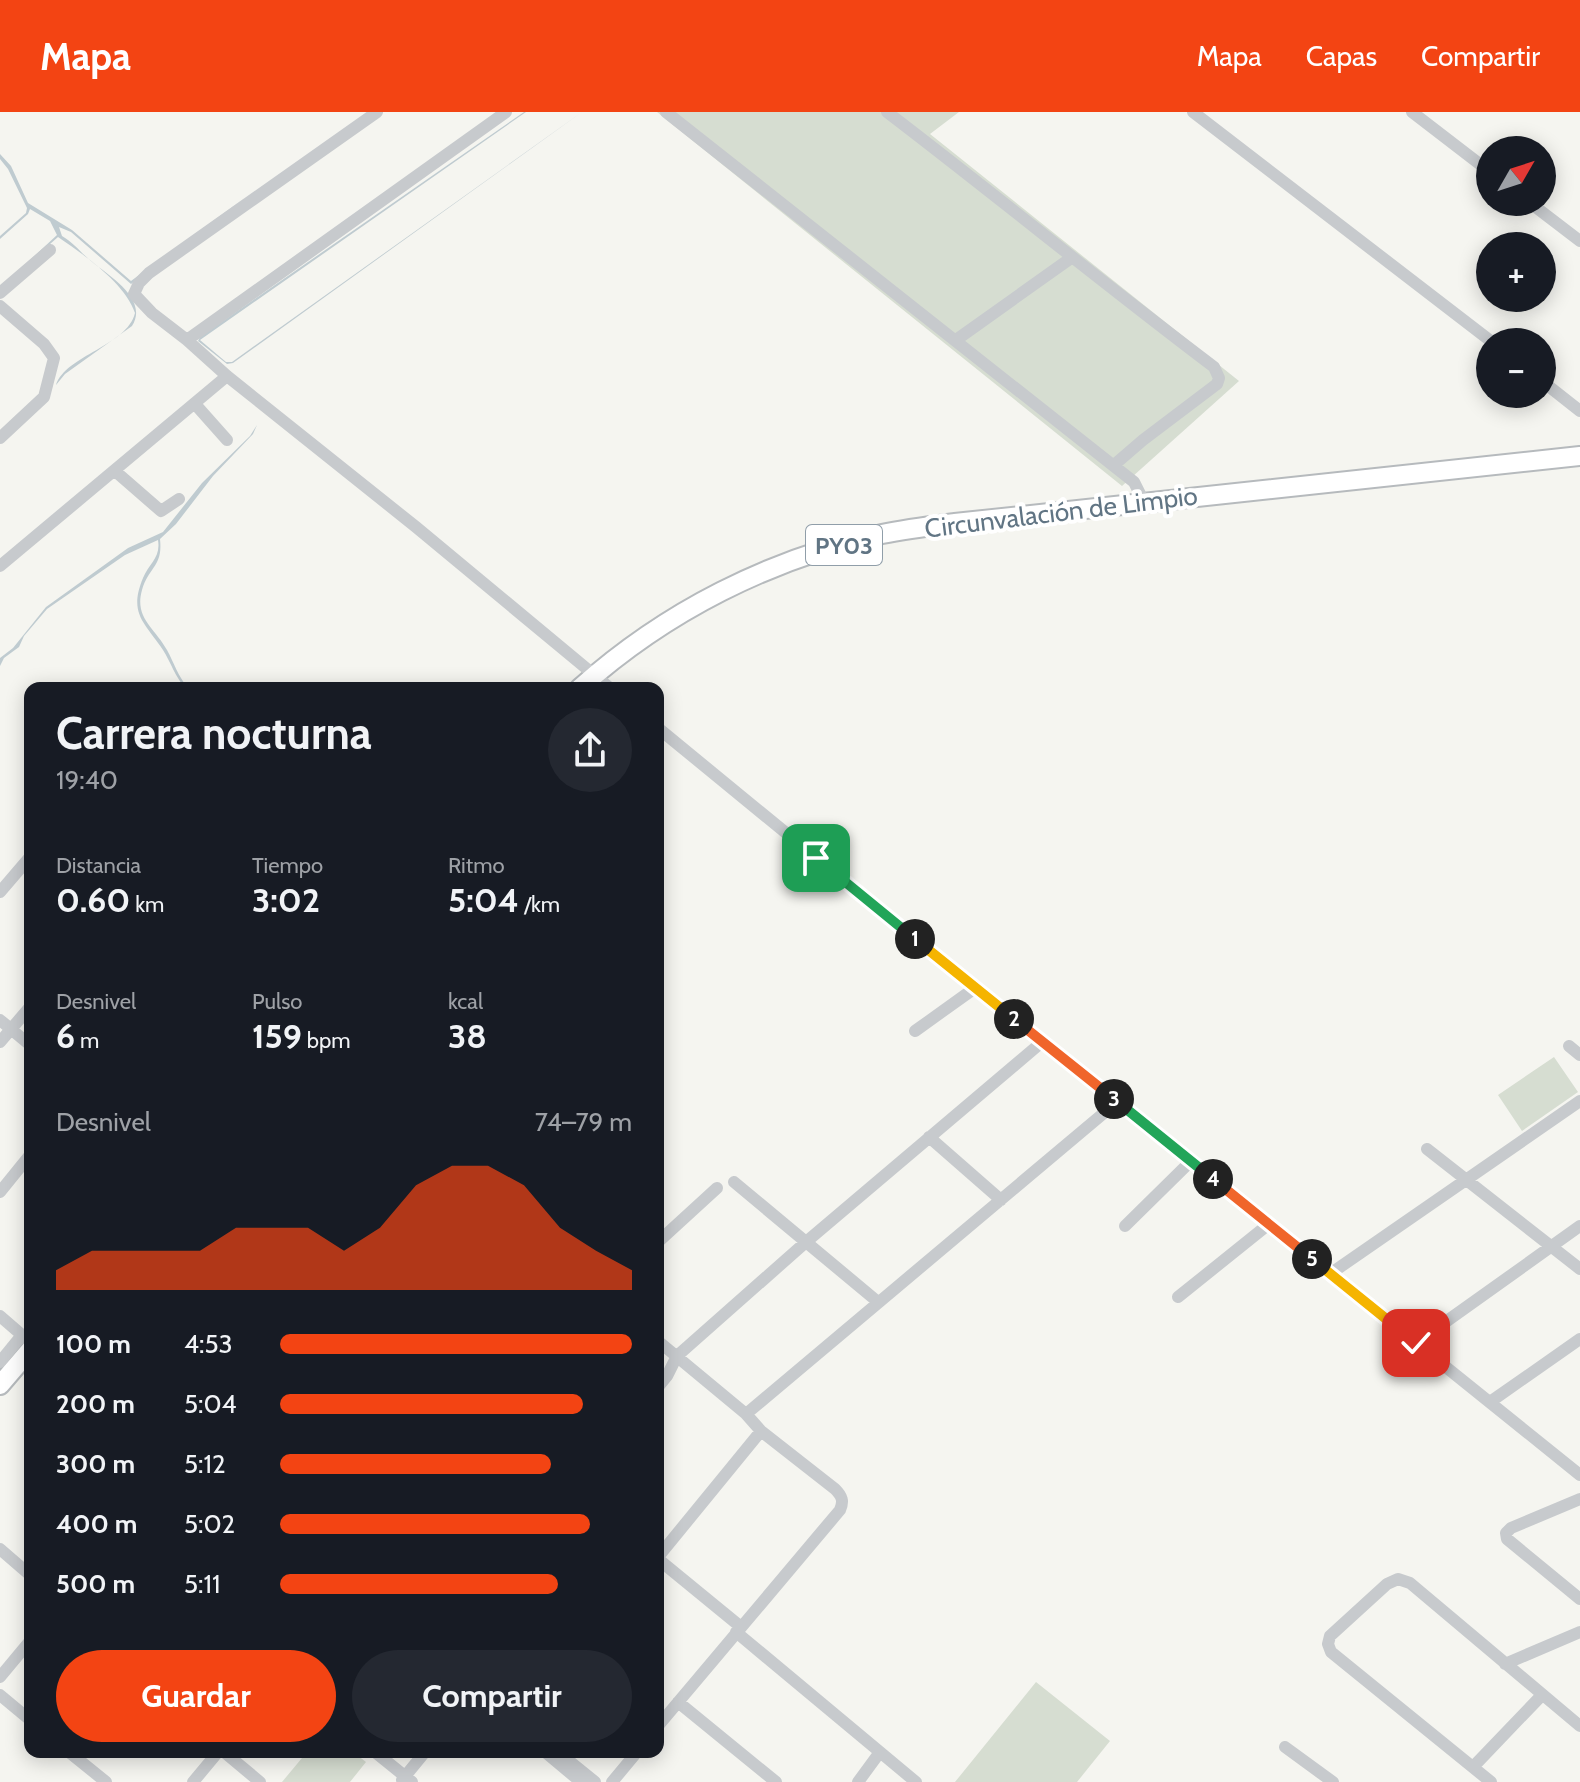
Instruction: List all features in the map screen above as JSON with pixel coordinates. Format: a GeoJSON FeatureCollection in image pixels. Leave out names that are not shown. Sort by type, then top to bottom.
{"type":"FeatureCollection","features":[{"type":"Feature","properties":{"kind":"highway","name":"Circunvalación de Limpio"},"geometry":{"type":"LineString","coordinates":[[587,682],[646,635],[727,587],[795,559],[882,534],[955,523],[1580,456]]}},
{"type":"Feature","properties":{"kind":"highway"},"geometry":{"type":"LineString","coordinates":[[0,1385],[24,1347]]}},
{"type":"Feature","properties":{"kind":"street"},"geometry":{"type":"LineString","coordinates":[[377,112],[139,283],[134,290],[136,299],[416,527],[587,682]]}},
{"type":"Feature","properties":{"kind":"street"},"geometry":{"type":"LineString","coordinates":[[187,340],[506,112]]}},
{"type":"Feature","properties":{"kind":"street"},"geometry":{"type":"LineString","coordinates":[[666,112],[1114,465],[1136,484],[1144,502]]}},
{"type":"Feature","properties":{"kind":"street"},"geometry":{"type":"LineString","coordinates":[[887,112],[995,193],[1071,258],[1214,367],[1219,378],[1211,390],[1114,465]]}},
{"type":"Feature","properties":{"kind":"street"},"geometry":{"type":"LineString","coordinates":[[1193,112],[1476,330]]}},
{"type":"Feature","properties":{"kind":"street"},"geometry":{"type":"LineString","coordinates":[[1412,112],[1476,161]]}},
{"type":"Feature","properties":{"kind":"street"},"geometry":{"type":"LineString","coordinates":[[1547,216],[1580,241]]}},
{"type":"Feature","properties":{"kind":"street"},"geometry":{"type":"LineString","coordinates":[[0,293],[50,250]]}},
{"type":"Feature","properties":{"kind":"street"},"geometry":{"type":"LineString","coordinates":[[956,340],[1071,258]]}},
{"type":"Feature","properties":{"kind":"street"},"geometry":{"type":"LineString","coordinates":[[0,306],[44,344],[54,358],[44,397],[0,438]]}},
{"type":"Feature","properties":{"kind":"street"},"geometry":{"type":"LineString","coordinates":[[0,566],[227,376]]}},
{"type":"Feature","properties":{"kind":"street"},"geometry":{"type":"LineString","coordinates":[[1556,392],[1580,411]]}},
{"type":"Feature","properties":{"kind":"street"},"geometry":{"type":"LineString","coordinates":[[195,404],[227,440]]}},
{"type":"Feature","properties":{"kind":"street"},"geometry":{"type":"LineString","coordinates":[[115,471],[158,509],[164,511],[179,499]]}},
{"type":"Feature","properties":{"kind":"street"},"geometry":{"type":"LineString","coordinates":[[664,733],[975,988],[1580,1475]]}},
{"type":"Feature","properties":{"kind":"street"},"geometry":{"type":"LineString","coordinates":[[0,892],[24,864]]}},
{"type":"Feature","properties":{"kind":"street"},"geometry":{"type":"LineString","coordinates":[[915,1031],[975,988]]}},
{"type":"Feature","properties":{"kind":"street"},"geometry":{"type":"LineString","coordinates":[[0,1042],[24,1014]]}},
{"type":"Feature","properties":{"kind":"street"},"geometry":{"type":"LineString","coordinates":[[0,1020],[24,1040]]}},
{"type":"Feature","properties":{"kind":"street"},"geometry":{"type":"LineString","coordinates":[[664,1380],[677,1356],[1042,1042]]}},
{"type":"Feature","properties":{"kind":"street"},"geometry":{"type":"LineString","coordinates":[[1330,1274],[1580,1101]]}},
{"type":"Feature","properties":{"kind":"street"},"geometry":{"type":"LineString","coordinates":[[746,1414],[1117,1102]]}},
{"type":"Feature","properties":{"kind":"street"},"geometry":{"type":"LineString","coordinates":[[929,1137],[1001,1200]]}},
{"type":"Feature","properties":{"kind":"street"},"geometry":{"type":"LineString","coordinates":[[1427,1149],[1580,1269]]}},
{"type":"Feature","properties":{"kind":"street"},"geometry":{"type":"LineString","coordinates":[[1125,1226],[1191,1161]]}},
{"type":"Feature","properties":{"kind":"street"},"geometry":{"type":"LineString","coordinates":[[0,1192],[24,1162]]}},
{"type":"Feature","properties":{"kind":"street"},"geometry":{"type":"LineString","coordinates":[[734,1182],[878,1302]]}},
{"type":"Feature","properties":{"kind":"street"},"geometry":{"type":"LineString","coordinates":[[664,1237],[717,1188]]}},
{"type":"Feature","properties":{"kind":"street"},"geometry":{"type":"LineString","coordinates":[[1178,1297],[1269,1224]]}},
{"type":"Feature","properties":{"kind":"street"},"geometry":{"type":"LineString","coordinates":[[1416,1343],[1580,1226]]}},
{"type":"Feature","properties":{"kind":"street"},"geometry":{"type":"LineString","coordinates":[[0,1316],[24,1339]]}},
{"type":"Feature","properties":{"kind":"street"},"geometry":{"type":"LineString","coordinates":[[1490,1402],[1580,1339]]}},
{"type":"Feature","properties":{"kind":"street"},"geometry":{"type":"LineString","coordinates":[[0,1362],[24,1344]]}},
{"type":"Feature","properties":{"kind":"street"},"geometry":{"type":"LineString","coordinates":[[664,1346],[746,1414],[761,1431],[841,1495],[843,1502],[840,1510],[664,1719]]}},
{"type":"Feature","properties":{"kind":"street"},"geometry":{"type":"LineString","coordinates":[[664,1551],[761,1431]]}},
{"type":"Feature","properties":{"kind":"street"},"geometry":{"type":"LineString","coordinates":[[1580,1499],[1511,1528],[1506,1533],[1507,1539],[1580,1599]]}},
{"type":"Feature","properties":{"kind":"street"},"geometry":{"type":"LineString","coordinates":[[0,1549],[24,1570]]}},
{"type":"Feature","properties":{"kind":"street"},"geometry":{"type":"LineString","coordinates":[[664,1563],[916,1782]]}},
{"type":"Feature","properties":{"kind":"street"},"geometry":{"type":"LineString","coordinates":[[1491,1782],[1331,1652],[1328,1644],[1330,1636],[1373,1595],[1398,1579],[1410,1583],[1580,1726]]}},
{"type":"Feature","properties":{"kind":"street"},"geometry":{"type":"LineString","coordinates":[[1505,1664],[1580,1632]]}},
{"type":"Feature","properties":{"kind":"street"},"geometry":{"type":"LineString","coordinates":[[0,1677],[24,1648]]}},
{"type":"Feature","properties":{"kind":"street"},"geometry":{"type":"LineString","coordinates":[[0,1695],[24,1715]]}},
{"type":"Feature","properties":{"kind":"street"},"geometry":{"type":"LineString","coordinates":[[1473,1767],[1542,1695]]}},
{"type":"Feature","properties":{"kind":"street"},"geometry":{"type":"LineString","coordinates":[[678,1702],[776,1782]]}},
{"type":"Feature","properties":{"kind":"street"},"geometry":{"type":"LineString","coordinates":[[1285,1747],[1333,1782]]}},
{"type":"Feature","properties":{"kind":"street"},"geometry":{"type":"LineString","coordinates":[[858,1782],[880,1752]]}},
{"type":"Feature","properties":{"kind":"street"},"geometry":{"type":"LineString","coordinates":[[81,1758],[106,1782]]}},
{"type":"Feature","properties":{"kind":"street"},"geometry":{"type":"LineString","coordinates":[[193,1782],[215,1758]]}},
{"type":"Feature","properties":{"kind":"street"},"geometry":{"type":"LineString","coordinates":[[229,1758],[260,1782]]}},
{"type":"Feature","properties":{"kind":"street"},"geometry":{"type":"LineString","coordinates":[[382,1758],[406,1780],[421,1758]]}},
{"type":"Feature","properties":{"kind":"street"},"geometry":{"type":"LineString","coordinates":[[552,1758],[581,1782]]}},
{"type":"Feature","properties":{"kind":"street"},"geometry":{"type":"LineString","coordinates":[[565,1758],[595,1782]]}},
{"type":"Feature","properties":{"kind":"street"},"geometry":{"type":"LineString","coordinates":[[612,1782],[632,1758]]}},
{"type":"Feature","properties":{"kind":"shaded area"},"geometry":{"type":"Polygon","coordinates":[[[524,112],[200,340],[226,362],[232,362],[582,112],[233,363],[227,364],[198,341],[200,337],[524,112]]]}},
{"type":"Feature","properties":{"kind":"shaded area"},"geometry":{"type":"Polygon","coordinates":[[[657,112],[959,112],[930,134],[1239,381],[1122,486],[657,112]]]}},
{"type":"Feature","properties":{"kind":"shaded area"},"geometry":{"type":"Polygon","coordinates":[[[0,154],[11,166],[28,203],[72,230],[131,281],[246,197],[131,284],[71,232],[59,227],[62,236],[89,259],[58,237],[0,288],[57,235],[50,221],[30,209],[28,214],[0,239],[26,213],[27,208],[0,154]]]}},
{"type":"Feature","properties":{"kind":"shaded area"},"geometry":{"type":"Polygon","coordinates":[[[94,263],[125,289],[135,307],[136,316],[132,326],[121,334],[135,313],[122,291],[94,263]]]}},
{"type":"Feature","properties":{"kind":"shaded area"},"geometry":{"type":"Polygon","coordinates":[[[119,336],[65,374],[56,385],[62,375],[119,336]]]}},
{"type":"Feature","properties":{"kind":"shaded area"},"geometry":{"type":"Polygon","coordinates":[[[257,425],[253,434],[160,539],[157,561],[142,590],[143,615],[184,682],[178,679],[138,609],[139,590],[156,556],[158,540],[125,555],[47,609],[24,636],[19,647],[4,658],[0,666],[0,658],[13,648],[46,607],[128,548],[163,532],[202,483],[250,436],[257,425]]]}},
{"type":"Feature","properties":{"kind":"shaded area"},"geometry":{"type":"Polygon","coordinates":[[[1554,1057],[1578,1092],[1522,1131],[1498,1095],[1554,1057]]]}},
{"type":"Feature","properties":{"kind":"shaded area"},"geometry":{"type":"Polygon","coordinates":[[[1036,1682],[1110,1741],[1077,1782],[955,1782],[1036,1682]]]}},
{"type":"Feature","properties":{"kind":"shaded area"},"geometry":{"type":"Polygon","coordinates":[[[302,1758],[361,1758],[366,1762],[350,1782],[282,1782],[302,1758]]]}},
{"type":"Feature","properties":{"kind":"route"},"geometry":{"type":"LineString","coordinates":[[816,858],[1416,1343]]}}]}
